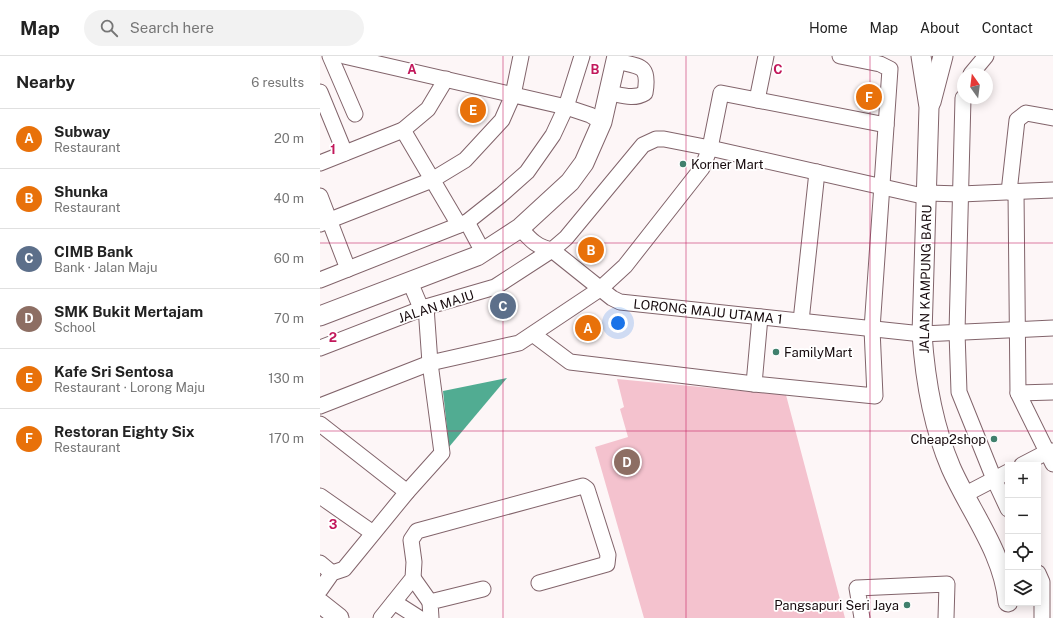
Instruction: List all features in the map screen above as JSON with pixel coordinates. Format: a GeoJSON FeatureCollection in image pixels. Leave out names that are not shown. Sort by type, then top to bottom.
{"type":"FeatureCollection","features":[{"type":"Feature","properties":{"kind":"main road"},"geometry":{"type":"LineString","coordinates":[[921,56],[929,107]]}},
{"type":"Feature","properties":{"kind":"main road"},"geometry":{"type":"LineString","coordinates":[[929,107],[943,56]]}},
{"type":"Feature","properties":{"kind":"main road"},"geometry":{"type":"LineString","coordinates":[[320,316],[410,282],[483,252],[520,228],[570,182],[584,163],[602,122],[610,93],[616,59]]}},
{"type":"Feature","properties":{"kind":"main road","name":"JALAN KAMPUNG BARU"},"geometry":{"type":"LineString","coordinates":[[929,107],[922,334],[924,362],[933,413],[942,445],[964,494],[1000,564],[1005,584]]}},
{"type":"Feature","properties":{"kind":"main road"},"geometry":{"type":"LineString","coordinates":[[320,603],[339,618]]}},
{"type":"Feature","properties":{"kind":"main road","name":"JALAN KAMPUNG BARU"},"geometry":{"type":"LineString","coordinates":[[1008,606],[1009,618]]}},
{"type":"Feature","properties":{"kind":"street"},"geometry":{"type":"LineString","coordinates":[[330,56],[355,114]]}},
{"type":"Feature","properties":{"kind":"street"},"geometry":{"type":"LineString","coordinates":[[344,56],[402,62],[446,79],[566,107],[590,115],[602,122]]}},
{"type":"Feature","properties":{"kind":"street"},"geometry":{"type":"LineString","coordinates":[[325,223],[432,180],[465,160],[502,120],[513,94],[521,56]]}},
{"type":"Feature","properties":{"kind":"street"},"geometry":{"type":"LineString","coordinates":[[320,280],[463,223],[527,172],[553,135],[566,107],[582,56]]}},
{"type":"Feature","properties":{"kind":"street"},"geometry":{"type":"LineString","coordinates":[[757,100],[766,56]]}},
{"type":"Feature","properties":{"kind":"street"},"geometry":{"type":"LineString","coordinates":[[534,335],[570,362],[754,384],[875,396],[872,328],[890,69],[880,64],[840,56]]}},
{"type":"Feature","properties":{"kind":"street"},"geometry":{"type":"LineString","coordinates":[[977,68],[986,56]]}},
{"type":"Feature","properties":{"kind":"street"},"geometry":{"type":"LineString","coordinates":[[610,93],[634,97],[640,96],[645,93],[648,77],[644,70],[637,66],[616,59]]}},
{"type":"Feature","properties":{"kind":"street"},"geometry":{"type":"LineString","coordinates":[[320,163],[403,130],[428,109],[446,79]]}},
{"type":"Feature","properties":{"kind":"street"},"geometry":{"type":"LineString","coordinates":[[320,92],[345,153]]}},
{"type":"Feature","properties":{"kind":"street"},"geometry":{"type":"LineString","coordinates":[[320,406],[430,363],[519,344],[600,289],[625,266],[702,168],[710,148],[721,93],[886,126]]}},
{"type":"Feature","properties":{"kind":"street"},"geometry":{"type":"LineString","coordinates":[[963,104],[957,332],[959,392],[1005,503]]}},
{"type":"Feature","properties":{"kind":"street"},"geometry":{"type":"LineString","coordinates":[[1032,462],[1051,456],[1018,393],[1018,329],[1013,192],[1017,120],[1026,113],[1053,118]]}},
{"type":"Feature","properties":{"kind":"street"},"geometry":{"type":"LineString","coordinates":[[403,130],[432,180],[483,252]]}},
{"type":"Feature","properties":{"kind":"street","name":"JALAN MAJU"},"geometry":{"type":"LineString","coordinates":[[320,348],[424,307],[495,287],[552,250],[566,238],[643,145],[656,139],[664,139],[710,148]]}},
{"type":"Feature","properties":{"kind":"street"},"geometry":{"type":"LineString","coordinates":[[710,148],[882,187],[927,195],[1053,190]]}},
{"type":"Feature","properties":{"kind":"street"},"geometry":{"type":"LineString","coordinates":[[801,321],[817,172]]}},
{"type":"Feature","properties":{"kind":"street"},"geometry":{"type":"LineString","coordinates":[[320,196],[325,223],[348,269]]}},
{"type":"Feature","properties":{"kind":"street","name":"LORONG MAJU UTAMA 1"},"geometry":{"type":"LineString","coordinates":[[520,228],[540,248],[552,250],[600,289],[620,302],[922,334],[1053,328]]}},
{"type":"Feature","properties":{"kind":"street"},"geometry":{"type":"LineString","coordinates":[[320,590],[332,573],[344,569],[442,453],[424,307],[410,282]]}},
{"type":"Feature","properties":{"kind":"street"},"geometry":{"type":"LineString","coordinates":[[754,384],[760,317]]}},
{"type":"Feature","properties":{"kind":"street"},"geometry":{"type":"LineString","coordinates":[[1018,393],[1053,392]]}},
{"type":"Feature","properties":{"kind":"street"},"geometry":{"type":"LineString","coordinates":[[320,424],[408,492]]}},
{"type":"Feature","properties":{"kind":"street"},"geometry":{"type":"LineString","coordinates":[[964,494],[1005,474]]}},
{"type":"Feature","properties":{"kind":"street"},"geometry":{"type":"LineString","coordinates":[[381,618],[413,578],[414,562],[411,540],[417,531],[583,486],[587,489],[608,555],[607,564],[539,583]]}},
{"type":"Feature","properties":{"kind":"street"},"geometry":{"type":"LineString","coordinates":[[320,496],[373,534]]}},
{"type":"Feature","properties":{"kind":"street"},"geometry":{"type":"LineString","coordinates":[[320,563],[332,573]]}},
{"type":"Feature","properties":{"kind":"street"},"geometry":{"type":"LineString","coordinates":[[413,578],[430,602],[431,618]]}},
{"type":"Feature","properties":{"kind":"street"},"geometry":{"type":"LineString","coordinates":[[1042,618],[1043,580]]}},
{"type":"Feature","properties":{"kind":"street"},"geometry":{"type":"LineString","coordinates":[[862,618],[857,588],[947,584],[946,618]]}},
{"type":"Feature","properties":{"kind":"street"},"geometry":{"type":"LineString","coordinates":[[430,602],[483,589]]}},
{"type":"Feature","properties":{"kind":"street"},"geometry":{"type":"LineString","coordinates":[[394,602],[419,618]]}},
{"type":"Feature","properties":{"kind":"shaded area"},"geometry":{"type":"Polygon","coordinates":[[[507,378],[449,447],[443,391],[507,378]]]}},
{"type":"Feature","properties":{"kind":"shaded area"},"geometry":{"type":"Polygon","coordinates":[[[617,379],[786,395],[845,618],[644,618],[595,447],[628,437],[620,409],[624,407],[617,379]]]}},
{"type":"Feature","properties":{"kind":"place","name":"Restoran Eighty Six"},"geometry":{"type":"Point","coordinates":[869,97]}},
{"type":"Feature","properties":{"kind":"place","name":"Kafe Sri Sentosa"},"geometry":{"type":"Point","coordinates":[473,110]}},
{"type":"Feature","properties":{"kind":"place","name":"Korner Mart"},"geometry":{"type":"Point","coordinates":[683,164]}},
{"type":"Feature","properties":{"kind":"place","name":"Shunka"},"geometry":{"type":"Point","coordinates":[591,250]}},
{"type":"Feature","properties":{"kind":"place","name":"CIMB Bank"},"geometry":{"type":"Point","coordinates":[503,306]}},
{"type":"Feature","properties":{"kind":"place","name":"Subway"},"geometry":{"type":"Point","coordinates":[588,328]}},
{"type":"Feature","properties":{"kind":"place","name":"FamilyMart"},"geometry":{"type":"Point","coordinates":[776,352]}},
{"type":"Feature","properties":{"kind":"place","name":"Cheap2shop"},"geometry":{"type":"Point","coordinates":[994,439]}},
{"type":"Feature","properties":{"kind":"place","name":"SMK Bukit Mertajam"},"geometry":{"type":"Point","coordinates":[627,462]}},
{"type":"Feature","properties":{"kind":"place","name":"Pangsapuri Seri Jaya"},"geometry":{"type":"Point","coordinates":[907,605]}}]}
